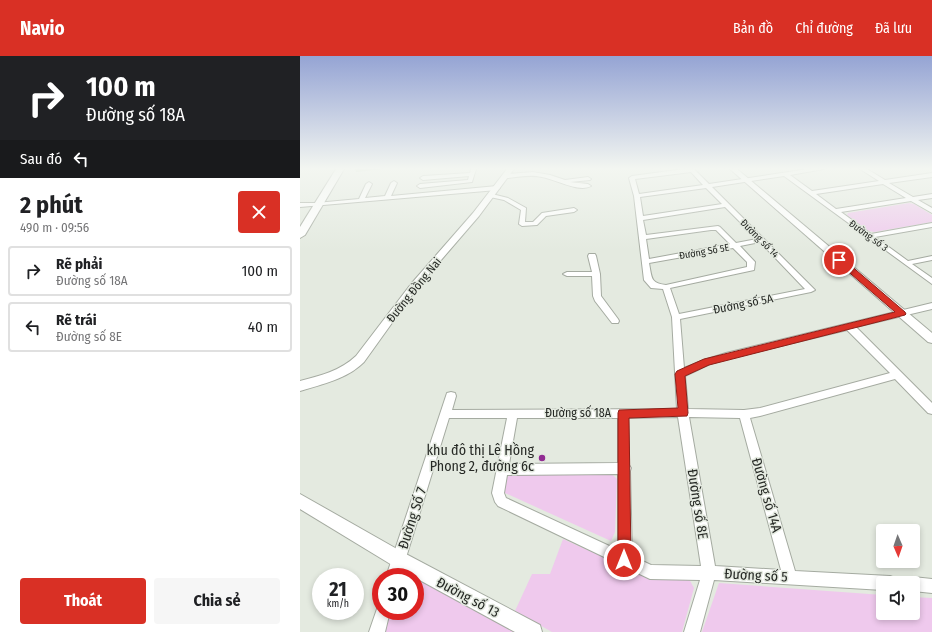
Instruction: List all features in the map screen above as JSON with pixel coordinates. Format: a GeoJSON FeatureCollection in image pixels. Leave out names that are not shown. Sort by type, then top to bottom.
{"type":"FeatureCollection","features":[{"type":"Feature","properties":{"kind":"main road"},"geometry":{"type":"LineString","coordinates":[[300,235],[321,196]]}},
{"type":"Feature","properties":{"kind":"main road"},"geometry":{"type":"LineString","coordinates":[[300,225],[322,196]]}},
{"type":"Feature","properties":{"kind":"street"},"geometry":{"type":"LineString","coordinates":[[361,200],[363,196]]}},
{"type":"Feature","properties":{"kind":"street"},"geometry":{"type":"LineString","coordinates":[[300,205],[404,196]]}},
{"type":"Feature","properties":{"kind":"street","name":"Đường Đồng Nai"},"geometry":{"type":"LineString","coordinates":[[300,386],[338,374],[351,367],[361,359],[372,347],[381,331],[415,285],[492,196]]}},
{"type":"Feature","properties":{"kind":"street"},"geometry":{"type":"LineString","coordinates":[[501,196],[524,208],[522,224],[533,225],[544,214],[574,210]]}},
{"type":"Feature","properties":{"kind":"street"},"geometry":{"type":"LineString","coordinates":[[637,196],[639,219],[645,262],[650,284],[654,286],[666,287],[751,268],[751,262],[720,229],[714,228],[642,238]]}},
{"type":"Feature","properties":{"kind":"street","name":"Đường số 14"},"geometry":{"type":"LineString","coordinates":[[717,196],[811,290]]}},
{"type":"Feature","properties":{"kind":"street"},"geometry":{"type":"LineString","coordinates":[[764,196],[932,339]]}},
{"type":"Feature","properties":{"kind":"street","name":"Đường số 3"},"geometry":{"type":"LineString","coordinates":[[816,196],[932,282]]}},
{"type":"Feature","properties":{"kind":"street"},"geometry":{"type":"LineString","coordinates":[[907,196],[932,211]]}},
{"type":"Feature","properties":{"kind":"street"},"geometry":{"type":"LineString","coordinates":[[836,211],[932,196]]}},
{"type":"Feature","properties":{"kind":"street"},"geometry":{"type":"LineString","coordinates":[[639,219],[726,205]]}},
{"type":"Feature","properties":{"kind":"street"},"geometry":{"type":"LineString","coordinates":[[871,236],[932,225]]}},
{"type":"Feature","properties":{"kind":"street","name":"Đường Số 5E"},"geometry":{"type":"LineString","coordinates":[[645,262],[762,240]]}},
{"type":"Feature","properties":{"kind":"street"},"geometry":{"type":"LineString","coordinates":[[592,256],[596,274],[596,291],[599,301],[615,321]]}},
{"type":"Feature","properties":{"kind":"street"},"geometry":{"type":"LineString","coordinates":[[907,263],[932,258]]}},
{"type":"Feature","properties":{"kind":"street"},"geometry":{"type":"LineString","coordinates":[[567,274],[596,274]]}},
{"type":"Feature","properties":{"kind":"street","name":"Đường số 8E"},"geometry":{"type":"LineString","coordinates":[[666,287],[676,317],[683,413],[709,573],[692,632]]}},
{"type":"Feature","properties":{"kind":"street","name":"Đường số 5A"},"geometry":{"type":"LineString","coordinates":[[676,317],[811,290]]}},
{"type":"Feature","properties":{"kind":"street"},"geometry":{"type":"LineString","coordinates":[[680,374],[707,362],[726,356],[932,306]]}},
{"type":"Feature","properties":{"kind":"street"},"geometry":{"type":"LineString","coordinates":[[849,326],[932,410]]}},
{"type":"Feature","properties":{"kind":"street","name":"Đường số 18A"},"geometry":{"type":"LineString","coordinates":[[446,414],[744,414],[760,412],[897,375]]}},
{"type":"Feature","properties":{"kind":"street","name":"Đường Số 7"},"geometry":{"type":"LineString","coordinates":[[396,568],[451,396]]}},
{"type":"Feature","properties":{"kind":"street"},"geometry":{"type":"LineString","coordinates":[[513,413],[502,470],[625,468]]}},
{"type":"Feature","properties":{"kind":"street"},"geometry":{"type":"LineString","coordinates":[[623,413],[625,468],[624,560]]}},
{"type":"Feature","properties":{"kind":"street","name":"Đường số 14A"},"geometry":{"type":"LineString","coordinates":[[744,414],[790,577]]}},
{"type":"Feature","properties":{"kind":"street","name":"Đường số 5"},"geometry":{"type":"LineString","coordinates":[[502,470],[498,493],[502,502],[650,572],[709,573],[876,582]]}},
{"type":"Feature","properties":{"kind":"street","name":"Đường số 13"},"geometry":{"type":"LineString","coordinates":[[300,501],[398,559],[533,632]]}},
{"type":"Feature","properties":{"kind":"street"},"geometry":{"type":"LineString","coordinates":[[920,585],[932,586]]}},
{"type":"Feature","properties":{"kind":"street"},"geometry":{"type":"LineString","coordinates":[[377,632],[380,620]]}},
{"type":"Feature","properties":{"kind":"shaded area"},"geometry":{"type":"Polygon","coordinates":[[[909,203],[914,204],[932,215],[932,222],[874,232],[869,231],[847,215],[848,213],[909,203]]]}},
{"type":"Feature","properties":{"kind":"shaded area"},"geometry":{"type":"Polygon","coordinates":[[[607,472],[617,479],[615,532],[611,541],[505,493],[504,488],[507,477],[513,474],[607,472]]]}},
{"type":"Feature","properties":{"kind":"shaded area"},"geometry":{"type":"Polygon","coordinates":[[[563,539],[643,575],[689,579],[694,588],[682,632],[552,632],[515,611],[532,574],[550,574],[563,539]]]}},
{"type":"Feature","properties":{"kind":"shaded area"},"geometry":{"type":"Polygon","coordinates":[[[424,580],[524,632],[383,632],[387,620],[424,620],[424,580]]]}},
{"type":"Feature","properties":{"kind":"shaded area"},"geometry":{"type":"Polygon","coordinates":[[[719,583],[876,594],[876,620],[920,620],[920,597],[932,598],[932,632],[702,632],[719,583]]]}},
{"type":"Feature","properties":{"kind":"place","name":"khu đô thị Lê Hồng Phong 2, đường 6c"},"geometry":{"type":"Point","coordinates":[542,458]}},
{"type":"Feature","properties":{"kind":"route"},"geometry":{"type":"LineString","coordinates":[[624,560],[625,468],[623,413],[683,413],[680,374],[707,362],[726,356],[902,314],[839,260]]}}]}
